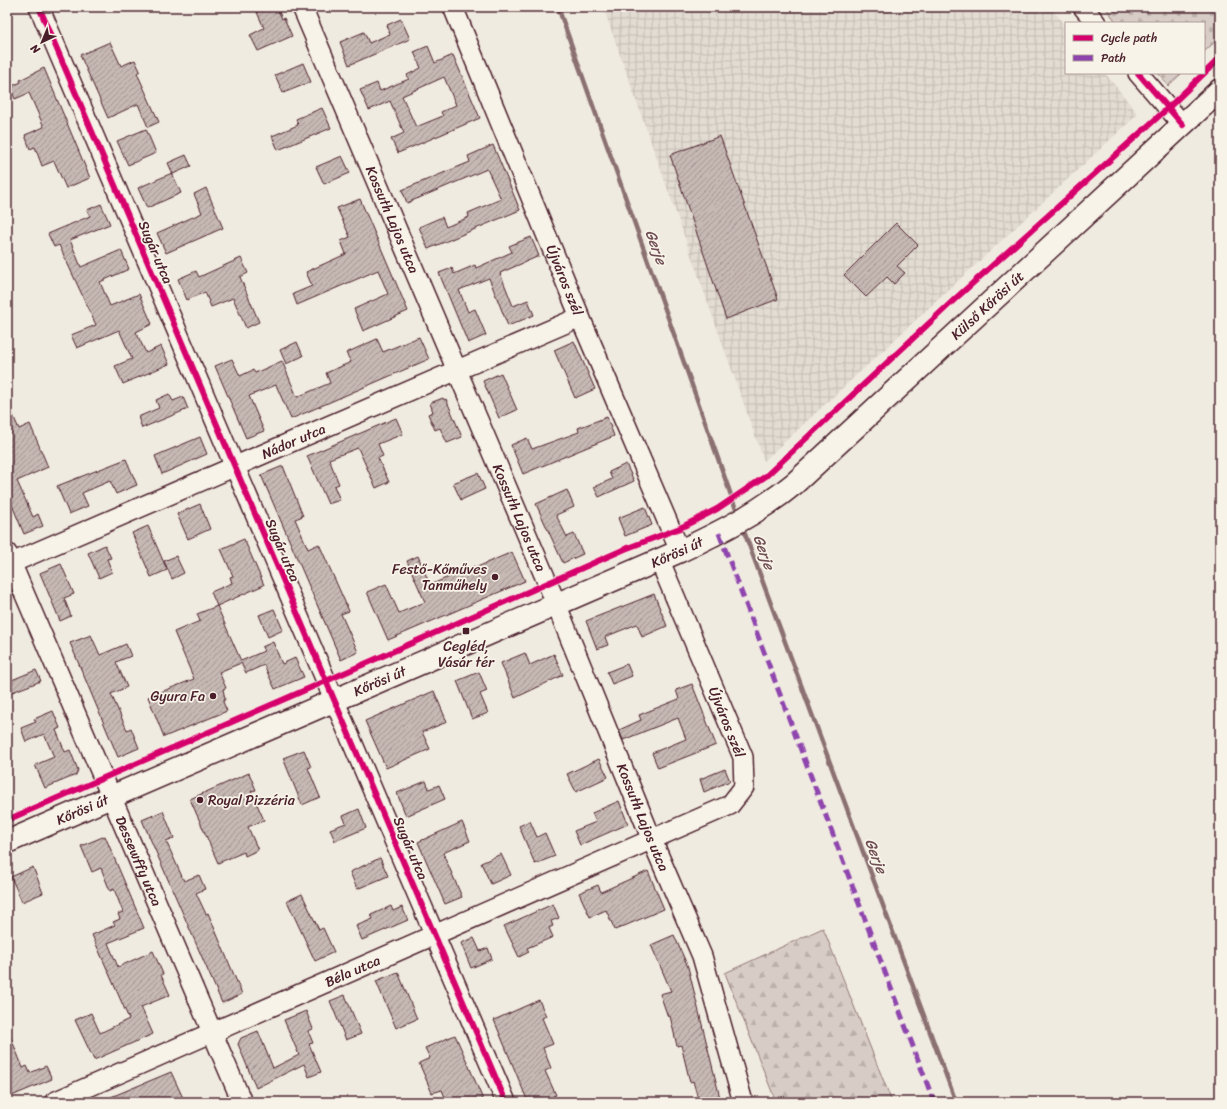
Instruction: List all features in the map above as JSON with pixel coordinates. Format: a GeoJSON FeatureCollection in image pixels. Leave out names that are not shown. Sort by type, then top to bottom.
{"type":"FeatureCollection","features":[{"type":"Feature","properties":{"kind":"main road","name":"Külső Kőrösi út"},"geometry":{"type":"LineString","coordinates":[[750,515],[776,498],[795,483],[1220,90]]}},
{"type":"Feature","properties":{"kind":"main road","name":"Kőrösi út"},"geometry":{"type":"LineString","coordinates":[[7,842],[680,551],[728,528],[750,515]]}},
{"type":"Feature","properties":{"kind":"street","name":"Sugár utca"},"geometry":{"type":"LineString","coordinates":[[39,7],[233,467],[335,700],[506,1102]]}},
{"type":"Feature","properties":{"kind":"street","name":"Kossuth Lajos utca"},"geometry":{"type":"LineString","coordinates":[[302,7],[556,604],[652,840],[702,956],[743,1102]]}},
{"type":"Feature","properties":{"kind":"street","name":"Újváros szél"},"geometry":{"type":"LineString","coordinates":[[453,7],[580,317],[680,551]]}},
{"type":"Feature","properties":{"kind":"street"},"geometry":{"type":"LineString","coordinates":[[1083,7],[1095,22]]}},
{"type":"Feature","properties":{"kind":"street"},"geometry":{"type":"LineString","coordinates":[[1139,74],[1183,125]]}},
{"type":"Feature","properties":{"kind":"street","name":"Nádor utca"},"geometry":{"type":"LineString","coordinates":[[8,560],[233,467],[580,317]]}},
{"type":"Feature","properties":{"kind":"street","name":"Újváros szél"},"geometry":{"type":"LineString","coordinates":[[652,840],[730,805],[744,787],[743,757],[660,559]]}},
{"type":"Feature","properties":{"kind":"street","name":"Dessewffy utca"},"geometry":{"type":"LineString","coordinates":[[8,560],[113,796],[242,1102]]}},
{"type":"Feature","properties":{"kind":"street","name":"Béla utca"},"geometry":{"type":"LineString","coordinates":[[54,1102],[652,840]]}},
{"type":"Feature","properties":{"kind":"shaded area"},"geometry":{"type":"Polygon","coordinates":[[[603,7],[1035,7],[1040,13],[1050,7],[1065,25],[1065,74],[1106,74],[1138,114],[764,461],[603,7]]]}},
{"type":"Feature","properties":{"kind":"green space"},"geometry":{"type":"Polygon","coordinates":[[[1105,7],[1220,7],[1220,37],[1205,51],[1205,22],[1116,22],[1105,7]]]}},
{"type":"Feature","properties":{"kind":"green space"},"geometry":{"type":"Polygon","coordinates":[[[1159,74],[1181,74],[1168,86],[1159,74]]]}},
{"type":"Feature","properties":{"kind":"green space"},"geometry":{"type":"Polygon","coordinates":[[[823,928],[892,1102],[776,1102],[725,973],[823,928]]]}},
{"type":"Feature","properties":{"kind":"building"},"geometry":{"type":"Polygon","coordinates":[[[264,7],[277,7],[292,36],[258,51],[250,35],[264,28],[256,10],[264,7]]]}},
{"type":"Feature","properties":{"kind":"building"},"geometry":{"type":"Polygon","coordinates":[[[401,19],[410,39],[349,65],[340,42],[364,32],[369,43],[390,34],[387,25],[401,19]]]}},
{"type":"Feature","properties":{"kind":"building"},"geometry":{"type":"Polygon","coordinates":[[[110,42],[121,66],[135,60],[140,71],[137,73],[159,122],[148,127],[138,104],[108,118],[80,55],[110,42]]]}},
{"type":"Feature","properties":{"kind":"building"},"geometry":{"type":"Polygon","coordinates":[[[428,46],[435,63],[453,55],[480,118],[398,153],[391,139],[404,133],[390,101],[369,110],[360,90],[377,83],[380,91],[409,79],[407,75],[421,68],[414,52],[428,46]],[[444,77],[402,96],[416,127],[443,116],[441,112],[456,105],[444,77]]]}},
{"type":"Feature","properties":{"kind":"building"},"geometry":{"type":"Polygon","coordinates":[[[303,63],[311,82],[283,93],[275,75],[303,63]]]}},
{"type":"Feature","properties":{"kind":"building"},"geometry":{"type":"Polygon","coordinates":[[[44,68],[90,178],[66,188],[54,161],[42,166],[35,147],[30,149],[25,135],[44,127],[29,93],[15,99],[10,87],[21,82],[20,80],[44,68]]]}},
{"type":"Feature","properties":{"kind":"building"},"geometry":{"type":"Polygon","coordinates":[[[322,108],[331,128],[278,150],[272,136],[298,125],[296,119],[322,108]]]}},
{"type":"Feature","properties":{"kind":"building"},"geometry":{"type":"Polygon","coordinates":[[[146,129],[156,153],[128,165],[117,141],[146,129]]]}},
{"type":"Feature","properties":{"kind":"building"},"geometry":{"type":"Polygon","coordinates":[[[720,136],[778,299],[726,319],[670,155],[720,136]]]}},
{"type":"Feature","properties":{"kind":"building"},"geometry":{"type":"Polygon","coordinates":[[[493,145],[520,210],[428,249],[419,227],[442,217],[446,227],[469,217],[468,213],[501,199],[487,169],[407,203],[402,190],[470,162],[468,156],[493,145]]]}},
{"type":"Feature","properties":{"kind":"building"},"geometry":{"type":"Polygon","coordinates":[[[186,155],[191,166],[173,174],[168,163],[186,155]]]}},
{"type":"Feature","properties":{"kind":"building"},"geometry":{"type":"Polygon","coordinates":[[[342,156],[350,173],[324,184],[316,167],[342,156]]]}},
{"type":"Feature","properties":{"kind":"building"},"geometry":{"type":"Polygon","coordinates":[[[172,173],[181,193],[147,208],[138,188],[172,173]]]}},
{"type":"Feature","properties":{"kind":"building"},"geometry":{"type":"Polygon","coordinates":[[[206,188],[223,228],[166,253],[157,233],[202,213],[194,194],[206,188]]]}},
{"type":"Feature","properties":{"kind":"building"},"geometry":{"type":"Polygon","coordinates":[[[360,199],[408,311],[363,331],[354,309],[388,294],[378,270],[297,305],[293,294],[312,286],[306,272],[346,254],[341,241],[350,237],[337,208],[360,199]]]}},
{"type":"Feature","properties":{"kind":"building"},"geometry":{"type":"Polygon","coordinates":[[[101,204],[110,224],[70,240],[81,267],[121,250],[129,269],[100,282],[110,306],[139,294],[152,324],[136,332],[146,353],[161,346],[169,364],[123,384],[115,366],[132,359],[119,330],[77,348],[71,335],[96,325],[59,245],[54,247],[48,234],[90,216],[87,210],[101,204]]]}},
{"type":"Feature","properties":{"kind":"building"},"geometry":{"type":"Polygon","coordinates":[[[896,223],[918,245],[897,266],[905,273],[894,284],[887,277],[866,297],[844,275],[896,223]]]}},
{"type":"Feature","properties":{"kind":"building"},"geometry":{"type":"Polygon","coordinates":[[[531,237],[539,256],[500,273],[513,306],[528,300],[534,315],[508,326],[489,278],[459,290],[468,312],[475,309],[486,335],[468,343],[439,273],[452,268],[454,274],[475,265],[476,268],[512,252],[509,246],[531,237]]]}},
{"type":"Feature","properties":{"kind":"building"},"geometry":{"type":"Polygon","coordinates":[[[241,258],[248,273],[240,277],[259,322],[246,328],[233,298],[211,307],[205,292],[187,300],[178,279],[196,271],[199,277],[241,258]]]}},
{"type":"Feature","properties":{"kind":"building"},"geometry":{"type":"Polygon","coordinates":[[[419,337],[429,359],[291,419],[276,385],[249,396],[264,431],[246,438],[215,366],[232,359],[240,376],[253,370],[255,373],[282,361],[297,397],[330,383],[326,373],[351,362],[346,353],[377,339],[383,352],[419,337]]]}},
{"type":"Feature","properties":{"kind":"building"},"geometry":{"type":"Polygon","coordinates":[[[574,341],[595,389],[575,398],[554,350],[574,341]]]}},
{"type":"Feature","properties":{"kind":"building"},"geometry":{"type":"Polygon","coordinates":[[[297,342],[303,356],[286,364],[280,350],[297,342]]]}},
{"type":"Feature","properties":{"kind":"building"},"geometry":{"type":"Polygon","coordinates":[[[501,373],[517,410],[499,418],[483,381],[501,373]]]}},
{"type":"Feature","properties":{"kind":"building"},"geometry":{"type":"Polygon","coordinates":[[[169,394],[173,401],[183,397],[188,409],[142,428],[138,417],[159,408],[156,400],[169,394]]]}},
{"type":"Feature","properties":{"kind":"building"},"geometry":{"type":"Polygon","coordinates":[[[443,398],[444,400],[446,399],[462,437],[447,443],[440,428],[435,430],[428,414],[433,412],[430,403],[443,398]]]}},
{"type":"Feature","properties":{"kind":"building"},"geometry":{"type":"Polygon","coordinates":[[[7,402],[19,429],[30,424],[48,467],[17,481],[33,517],[38,514],[43,526],[24,534],[7,493],[7,402]]]}},
{"type":"Feature","properties":{"kind":"building"},"geometry":{"type":"Polygon","coordinates":[[[607,417],[614,436],[523,474],[511,445],[527,438],[532,449],[579,432],[578,428],[607,417]]]}},
{"type":"Feature","properties":{"kind":"building"},"geometry":{"type":"Polygon","coordinates":[[[396,418],[403,434],[378,444],[383,456],[378,458],[389,482],[376,488],[358,448],[329,459],[339,484],[334,486],[340,500],[328,504],[307,456],[396,418]]]}},
{"type":"Feature","properties":{"kind":"building"},"geometry":{"type":"Polygon","coordinates":[[[200,437],[207,454],[162,474],[155,456],[200,437]]]}},
{"type":"Feature","properties":{"kind":"building"},"geometry":{"type":"Polygon","coordinates":[[[126,459],[137,485],[116,494],[110,481],[82,493],[88,506],[69,514],[57,486],[126,459]]]}},
{"type":"Feature","properties":{"kind":"building"},"geometry":{"type":"Polygon","coordinates":[[[626,464],[634,481],[599,497],[594,487],[612,479],[609,472],[626,464]]]}},
{"type":"Feature","properties":{"kind":"building"},"geometry":{"type":"Polygon","coordinates":[[[283,466],[303,516],[295,519],[308,549],[319,544],[349,611],[341,614],[358,652],[341,660],[261,475],[283,466]]]}},
{"type":"Feature","properties":{"kind":"building"},"geometry":{"type":"Polygon","coordinates":[[[478,473],[485,489],[461,500],[453,483],[478,473]]]}},
{"type":"Feature","properties":{"kind":"building"},"geometry":{"type":"Polygon","coordinates":[[[567,490],[574,507],[556,515],[567,537],[574,534],[583,554],[563,563],[536,504],[567,490]]]}},
{"type":"Feature","properties":{"kind":"building"},"geometry":{"type":"Polygon","coordinates":[[[200,504],[210,529],[188,539],[177,514],[200,504]]]}},
{"type":"Feature","properties":{"kind":"building"},"geometry":{"type":"Polygon","coordinates":[[[645,507],[652,525],[625,536],[618,518],[645,507]]]}},
{"type":"Feature","properties":{"kind":"building"},"geometry":{"type":"Polygon","coordinates":[[[148,526],[167,570],[151,577],[132,533],[148,526]]]}},
{"type":"Feature","properties":{"kind":"building"},"geometry":{"type":"Polygon","coordinates":[[[244,539],[264,585],[217,606],[211,592],[232,583],[230,577],[233,576],[221,549],[244,539]]]}},
{"type":"Feature","properties":{"kind":"building"},"geometry":{"type":"Polygon","coordinates":[[[105,545],[111,558],[107,559],[112,572],[99,578],[88,553],[105,545]]]}},
{"type":"Feature","properties":{"kind":"building"},"geometry":{"type":"Polygon","coordinates":[[[512,552],[525,581],[388,640],[367,592],[386,584],[399,613],[425,602],[407,561],[418,556],[430,585],[512,552]]]}},
{"type":"Feature","properties":{"kind":"building"},"geometry":{"type":"Polygon","coordinates":[[[176,556],[184,573],[172,579],[164,561],[176,556]]]}},
{"type":"Feature","properties":{"kind":"building"},"geometry":{"type":"Polygon","coordinates":[[[61,564],[74,594],[64,598],[71,616],[60,621],[40,573],[61,564]]]}},
{"type":"Feature","properties":{"kind":"building"},"geometry":{"type":"Polygon","coordinates":[[[654,594],[667,626],[642,637],[637,624],[605,637],[608,645],[597,649],[586,621],[654,594]]]}},
{"type":"Feature","properties":{"kind":"building"},"geometry":{"type":"Polygon","coordinates":[[[217,606],[241,661],[264,651],[262,647],[273,642],[282,664],[295,658],[304,677],[275,689],[264,665],[246,673],[241,663],[219,672],[226,688],[223,689],[225,699],[223,702],[227,711],[164,737],[148,697],[194,679],[174,632],[200,621],[197,614],[217,606]]]}},
{"type":"Feature","properties":{"kind":"building"},"geometry":{"type":"Polygon","coordinates":[[[274,609],[283,630],[268,637],[259,615],[274,609]]]}},
{"type":"Feature","properties":{"kind":"building"},"geometry":{"type":"Polygon","coordinates":[[[91,635],[100,655],[126,644],[131,656],[116,662],[127,687],[111,694],[127,730],[131,728],[139,748],[118,757],[70,643],[91,635]]]}},
{"type":"Feature","properties":{"kind":"building"},"geometry":{"type":"Polygon","coordinates":[[[525,653],[530,665],[554,654],[563,675],[515,698],[501,663],[525,653]]]}},
{"type":"Feature","properties":{"kind":"building"},"geometry":{"type":"Polygon","coordinates":[[[627,664],[632,676],[612,684],[607,672],[627,664]]]}},
{"type":"Feature","properties":{"kind":"building"},"geometry":{"type":"Polygon","coordinates":[[[36,670],[41,681],[7,694],[7,682],[36,670]]]}},
{"type":"Feature","properties":{"kind":"building"},"geometry":{"type":"Polygon","coordinates":[[[479,672],[487,691],[480,694],[488,713],[472,719],[457,681],[479,672]]]}},
{"type":"Feature","properties":{"kind":"building"},"geometry":{"type":"Polygon","coordinates":[[[692,684],[716,745],[658,768],[652,753],[686,739],[678,718],[623,740],[619,730],[641,720],[639,715],[679,699],[676,690],[692,684]]]}},
{"type":"Feature","properties":{"kind":"building"},"geometry":{"type":"Polygon","coordinates":[[[434,691],[447,722],[422,732],[430,749],[386,768],[365,721],[434,691]]]}},
{"type":"Feature","properties":{"kind":"building"},"geometry":{"type":"Polygon","coordinates":[[[53,711],[60,728],[56,730],[65,752],[70,750],[78,770],[76,775],[45,788],[35,765],[54,757],[44,734],[26,742],[21,728],[36,722],[34,719],[53,711]]]}},
{"type":"Feature","properties":{"kind":"building"},"geometry":{"type":"Polygon","coordinates":[[[304,750],[311,767],[308,768],[320,797],[302,805],[283,758],[304,750]]]}},
{"type":"Feature","properties":{"kind":"building"},"geometry":{"type":"Polygon","coordinates":[[[599,759],[608,777],[576,792],[567,774],[599,759]]]}},
{"type":"Feature","properties":{"kind":"building"},"geometry":{"type":"Polygon","coordinates":[[[725,769],[730,781],[704,792],[700,779],[725,769]]]}},
{"type":"Feature","properties":{"kind":"building"},"geometry":{"type":"Polygon","coordinates":[[[249,773],[256,790],[251,791],[264,820],[248,827],[258,850],[245,856],[244,852],[218,863],[190,799],[249,773]]]}},
{"type":"Feature","properties":{"kind":"building"},"geometry":{"type":"Polygon","coordinates":[[[426,781],[429,789],[439,785],[445,799],[406,816],[397,793],[426,781]]]}},
{"type":"Feature","properties":{"kind":"building"},"geometry":{"type":"Polygon","coordinates":[[[619,801],[628,824],[580,845],[574,831],[596,822],[592,813],[619,801]]]}},
{"type":"Feature","properties":{"kind":"building"},"geometry":{"type":"Polygon","coordinates":[[[359,809],[366,828],[335,841],[330,829],[346,823],[343,816],[359,809]]]}},
{"type":"Feature","properties":{"kind":"building"},"geometry":{"type":"Polygon","coordinates":[[[163,811],[174,838],[166,841],[184,881],[199,875],[205,889],[196,893],[206,914],[208,913],[242,994],[222,1003],[142,820],[163,811]]]}},
{"type":"Feature","properties":{"kind":"building"},"geometry":{"type":"Polygon","coordinates":[[[530,821],[537,837],[545,833],[555,856],[535,864],[519,826],[530,821]]]}},
{"type":"Feature","properties":{"kind":"building"},"geometry":{"type":"Polygon","coordinates":[[[462,822],[470,841],[443,853],[462,897],[445,904],[418,842],[462,822]]]}},
{"type":"Feature","properties":{"kind":"building"},"geometry":{"type":"Polygon","coordinates":[[[105,836],[144,928],[108,943],[118,967],[153,951],[170,995],[141,1007],[153,1034],[94,1060],[75,1020],[91,1013],[100,1033],[129,1019],[92,935],[115,925],[113,922],[120,919],[118,914],[123,912],[114,889],[110,891],[101,868],[92,872],[81,846],[105,836]]]}},
{"type":"Feature","properties":{"kind":"building"},"geometry":{"type":"Polygon","coordinates":[[[501,854],[511,875],[491,884],[481,863],[501,854]]]}},
{"type":"Feature","properties":{"kind":"building"},"geometry":{"type":"Polygon","coordinates":[[[380,858],[388,876],[357,889],[350,872],[380,858]]]}},
{"type":"Feature","properties":{"kind":"building"},"geometry":{"type":"Polygon","coordinates":[[[33,867],[43,893],[22,902],[11,877],[33,867]]]}},
{"type":"Feature","properties":{"kind":"building"},"geometry":{"type":"Polygon","coordinates":[[[648,871],[664,909],[615,930],[606,910],[590,917],[579,893],[598,885],[601,892],[648,871]]]}},
{"type":"Feature","properties":{"kind":"building"},"geometry":{"type":"Polygon","coordinates":[[[302,894],[319,930],[323,928],[334,952],[315,961],[287,901],[302,894]]]}},
{"type":"Feature","properties":{"kind":"building"},"geometry":{"type":"Polygon","coordinates":[[[553,904],[559,918],[551,921],[553,926],[549,928],[553,937],[527,948],[529,952],[519,957],[504,926],[553,904]]]}},
{"type":"Feature","properties":{"kind":"building"},"geometry":{"type":"Polygon","coordinates":[[[391,906],[393,911],[402,907],[408,920],[362,940],[356,926],[373,919],[371,915],[391,906]]]}},
{"type":"Feature","properties":{"kind":"building"},"geometry":{"type":"Polygon","coordinates":[[[674,935],[688,967],[721,1102],[699,1102],[693,1081],[690,1082],[681,1045],[677,1046],[670,1016],[668,1017],[660,994],[671,991],[651,945],[674,935]]]}},
{"type":"Feature","properties":{"kind":"building"},"geometry":{"type":"Polygon","coordinates":[[[474,938],[480,951],[488,948],[492,959],[471,968],[461,943],[474,938]]]}},
{"type":"Feature","properties":{"kind":"building"},"geometry":{"type":"Polygon","coordinates":[[[398,972],[417,1019],[396,1028],[376,981],[398,972]]]}},
{"type":"Feature","properties":{"kind":"building"},"geometry":{"type":"Polygon","coordinates":[[[345,995],[361,1034],[346,1040],[330,1001],[345,995]]]}},
{"type":"Feature","properties":{"kind":"building"},"geometry":{"type":"Polygon","coordinates":[[[539,1000],[546,1016],[542,1018],[553,1044],[543,1048],[551,1068],[545,1071],[556,1095],[553,1096],[556,1102],[528,1102],[494,1020],[539,1000]]]}},
{"type":"Feature","properties":{"kind":"building"},"geometry":{"type":"Polygon","coordinates":[[[306,1011],[313,1029],[308,1031],[313,1043],[309,1044],[321,1072],[309,1077],[304,1064],[256,1088],[238,1044],[241,1038],[258,1031],[273,1068],[299,1055],[284,1020],[306,1011]]]}},
{"type":"Feature","properties":{"kind":"building"},"geometry":{"type":"Polygon","coordinates":[[[7,1028],[23,1068],[27,1066],[30,1073],[46,1066],[52,1079],[7,1098],[7,1028]]]}},
{"type":"Feature","properties":{"kind":"building"},"geometry":{"type":"Polygon","coordinates":[[[455,1035],[484,1102],[447,1102],[442,1090],[432,1093],[419,1063],[430,1058],[425,1048],[455,1035]]]}},
{"type":"Feature","properties":{"kind":"building"},"geometry":{"type":"Polygon","coordinates":[[[171,1072],[183,1098],[173,1102],[99,1102],[171,1072]]]}},
{"type":"Feature","properties":{"kind":"waterway","name":"Gerje"},"geometry":{"type":"LineString","coordinates":[[558,7],[738,515]]}},
{"type":"Feature","properties":{"kind":"waterway","name":"Gerje"},"geometry":{"type":"LineString","coordinates":[[742,526],[956,1102]]}},
{"type":"Feature","properties":{"kind":"marked path"},"geometry":{"type":"LineString","coordinates":[[719,533],[934,1102]]}},
{"type":"Feature","properties":{"kind":"cycle path"},"geometry":{"type":"LineString","coordinates":[[39,7],[506,1102]]}},
{"type":"Feature","properties":{"kind":"cycle path"},"geometry":{"type":"LineString","coordinates":[[1205,72],[1220,58]]}},
{"type":"Feature","properties":{"kind":"cycle path"},"geometry":{"type":"LineString","coordinates":[[1139,74],[1183,125]]}},
{"type":"Feature","properties":{"kind":"cycle path"},"geometry":{"type":"LineString","coordinates":[[7,820],[625,549],[680,528],[717,509],[766,476],[955,299],[1168,108],[1203,74]]}},
{"type":"Feature","properties":{"kind":"place","name":"Festő-Kőműves Tanműhely"},"geometry":{"type":"Point","coordinates":[495,577]}},
{"type":"Feature","properties":{"kind":"place","name":"Cegléd, Vásár tér"},"geometry":{"type":"Point","coordinates":[466,631]}},
{"type":"Feature","properties":{"kind":"place","name":"Gyura Fa"},"geometry":{"type":"Point","coordinates":[213,696]}},
{"type":"Feature","properties":{"kind":"place","name":"Royal Pizzéria"},"geometry":{"type":"Point","coordinates":[200,800]}}]}
